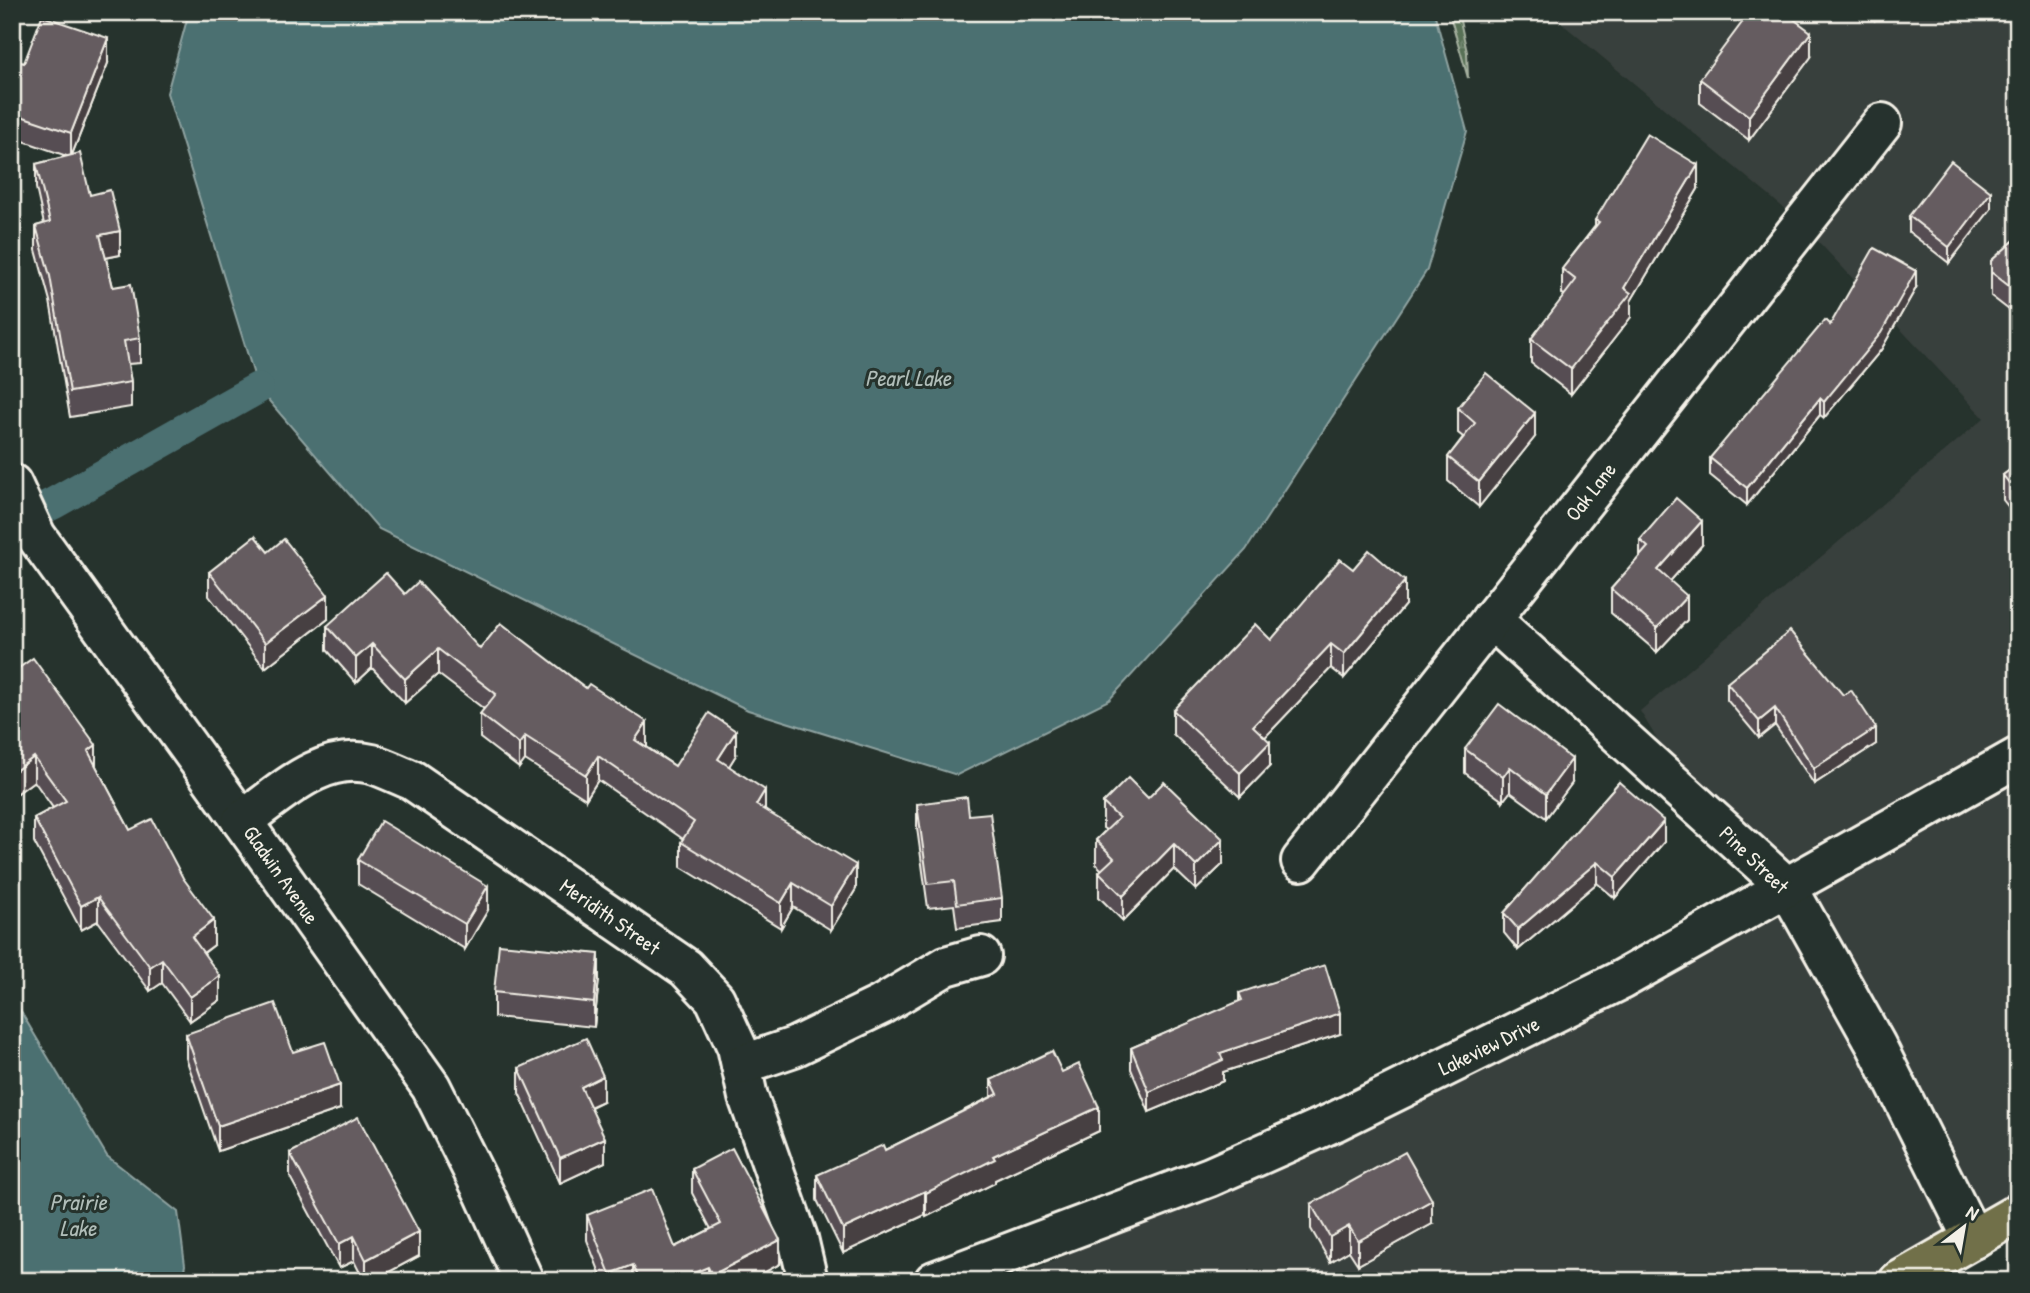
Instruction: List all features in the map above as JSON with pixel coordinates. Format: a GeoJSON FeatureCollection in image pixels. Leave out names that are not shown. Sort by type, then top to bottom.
{"type":"FeatureCollection","features":[{"type":"Feature","properties":{"kind":"main road"},"geometry":{"type":"LineString","coordinates":[[1899,1281],[2018,1213]]}},
{"type":"Feature","properties":{"kind":"street","name":"Oak Lane"},"geometry":{"type":"LineString","coordinates":[[1301,861],[1882,123]]}},
{"type":"Feature","properties":{"kind":"street","name":"Gladwin Avenue"},"geometry":{"type":"LineString","coordinates":[[12,484],[36,536],[431,1087],[524,1281]]}},
{"type":"Feature","properties":{"kind":"street","name":"Pine Street"},"geometry":{"type":"LineString","coordinates":[[1491,619],[1788,888],[1876,1045],[1973,1239]]}},
{"type":"Feature","properties":{"kind":"street","name":"Lakeview Drive"},"geometry":{"type":"LineString","coordinates":[[934,1281],[1210,1177],[1334,1122],[1622,981],[2018,757]]}},
{"type":"Feature","properties":{"kind":"street","name":"Meridith Street"},"geometry":{"type":"LineString","coordinates":[[242,821],[311,771],[341,762],[371,764],[412,780],[686,968],[715,999],[737,1047],[748,1097],[799,1238],[808,1281]]}},
{"type":"Feature","properties":{"kind":"street"},"geometry":{"type":"LineString","coordinates":[[741,1065],[794,1047],[881,1005],[946,966],[981,956]]}},
{"type":"Feature","properties":{"kind":"shaded area"},"geometry":{"type":"Polygon","coordinates":[[[1548,12],[2018,12],[2018,738],[1792,868],[1666,754],[1640,711],[1984,418],[1813,236],[1905,119],[1881,99],[1791,214],[1548,12]]]}},
{"type":"Feature","properties":{"kind":"shaded area"},"geometry":{"type":"Polygon","coordinates":[[[2018,776],[2018,1194],[1981,1216],[1811,895],[2018,776]]]}},
{"type":"Feature","properties":{"kind":"shaded area"},"geometry":{"type":"Polygon","coordinates":[[[1781,911],[1861,1054],[1951,1233],[1865,1281],[1008,1281],[1162,1213],[1781,911]]]}},
{"type":"Feature","properties":{"kind":"green space"},"geometry":{"type":"Polygon","coordinates":[[[1449,12],[1458,12],[1467,52],[1468,78],[1449,12]]]}},
{"type":"Feature","properties":{"kind":"water","name":"Pearl Lake"},"geometry":{"type":"Polygon","coordinates":[[[189,12],[1434,12],[1467,131],[1427,270],[1246,550],[1109,700],[957,775],[748,710],[379,529],[258,388],[167,93],[189,12]]]}},
{"type":"Feature","properties":{"kind":"water","name":"Prairie Lake"},"geometry":{"type":"Polygon","coordinates":[[[12,997],[107,1156],[178,1212],[185,1265],[182,1281],[12,1281],[12,997]]]}},
{"type":"Feature","properties":{"kind":"building"},"geometry":{"type":"Polygon","coordinates":[[[1750,12],[1784,12],[1811,32],[1749,116],[1700,79],[1750,12]]]}},
{"type":"Feature","properties":{"kind":"building"},"geometry":{"type":"Polygon","coordinates":[[[42,16],[108,38],[71,133],[12,113],[12,60],[24,63],[42,16]]]}},
{"type":"Feature","properties":{"kind":"building"},"geometry":{"type":"Polygon","coordinates":[[[1647,134],[1698,165],[1624,288],[1631,293],[1571,369],[1531,339],[1576,280],[1562,269],[1599,222],[1595,220],[1647,134]]]}},
{"type":"Feature","properties":{"kind":"building"},"geometry":{"type":"Polygon","coordinates":[[[80,153],[90,195],[110,190],[120,231],[100,235],[113,287],[131,284],[140,338],[124,341],[131,382],[70,392],[50,276],[36,226],[50,222],[36,164],[80,153]]]}},
{"type":"Feature","properties":{"kind":"building"},"geometry":{"type":"Polygon","coordinates":[[[1951,161],[1991,192],[1949,247],[1909,216],[1951,161]]]}},
{"type":"Feature","properties":{"kind":"building"},"geometry":{"type":"Polygon","coordinates":[[[2018,237],[2018,293],[1991,272],[1991,261],[2018,237]]]}},
{"type":"Feature","properties":{"kind":"building"},"geometry":{"type":"Polygon","coordinates":[[[1874,248],[1916,271],[1881,333],[1824,402],[1820,398],[1747,488],[1710,458],[1825,320],[1830,325],[1874,248]]]}},
{"type":"Feature","properties":{"kind":"building"},"geometry":{"type":"Polygon","coordinates":[[[1486,373],[1535,413],[1479,482],[1448,457],[1475,423],[1458,408],[1486,373]]]}},
{"type":"Feature","properties":{"kind":"building"},"geometry":{"type":"Polygon","coordinates":[[[2018,464],[2018,495],[2003,475],[2018,464]]]}},
{"type":"Feature","properties":{"kind":"building"},"geometry":{"type":"Polygon","coordinates":[[[1676,498],[1702,521],[1658,570],[1687,596],[1657,628],[1611,589],[1648,547],[1640,540],[1676,498]]]}},
{"type":"Feature","properties":{"kind":"building"},"geometry":{"type":"Polygon","coordinates":[[[255,536],[268,552],[284,539],[328,595],[265,643],[209,572],[255,536]]]}},
{"type":"Feature","properties":{"kind":"building"},"geometry":{"type":"Polygon","coordinates":[[[1369,550],[1405,581],[1344,654],[1331,644],[1253,726],[1270,742],[1240,773],[1173,710],[1255,624],[1271,640],[1340,559],[1353,569],[1369,550]]]}},
{"type":"Feature","properties":{"kind":"building"},"geometry":{"type":"Polygon","coordinates":[[[386,573],[405,594],[418,582],[480,649],[501,623],[586,688],[589,684],[647,722],[635,740],[675,766],[709,713],[736,731],[718,759],[765,790],[756,805],[856,865],[831,906],[793,883],[781,903],[681,842],[694,822],[598,756],[586,775],[525,736],[519,744],[480,714],[496,694],[438,649],[405,679],[372,644],[356,658],[327,626],[386,573]]]}},
{"type":"Feature","properties":{"kind":"building"},"geometry":{"type":"Polygon","coordinates":[[[1790,631],[1843,695],[1851,690],[1876,728],[1814,768],[1775,708],[1759,721],[1727,683],[1790,631]]]}},
{"type":"Feature","properties":{"kind":"building"},"geometry":{"type":"Polygon","coordinates":[[[33,658],[96,745],[88,751],[130,830],[152,819],[183,878],[214,920],[192,937],[220,976],[190,997],[162,959],[150,967],[98,897],[81,906],[34,818],[66,801],[34,757],[15,771],[12,767],[12,673],[33,658]]]}},
{"type":"Feature","properties":{"kind":"building"},"geometry":{"type":"Polygon","coordinates":[[[1499,704],[1572,759],[1546,794],[1510,767],[1503,777],[1465,749],[1499,704]]]}},
{"type":"Feature","properties":{"kind":"building"},"geometry":{"type":"Polygon","coordinates":[[[1128,778],[1148,798],[1164,782],[1223,839],[1196,866],[1174,844],[1123,896],[1099,872],[1114,858],[1096,840],[1119,818],[1103,803],[1128,778]]]}},
{"type":"Feature","properties":{"kind":"building"},"geometry":{"type":"Polygon","coordinates":[[[1619,782],[1664,821],[1615,877],[1597,862],[1518,929],[1504,913],[1619,782]]]}},
{"type":"Feature","properties":{"kind":"building"},"geometry":{"type":"Polygon","coordinates":[[[967,797],[969,815],[990,813],[1002,898],[957,904],[954,881],[928,884],[917,804],[967,797]]]}},
{"type":"Feature","properties":{"kind":"building"},"geometry":{"type":"Polygon","coordinates":[[[381,821],[488,886],[465,924],[358,860],[381,821]]]}},
{"type":"Feature","properties":{"kind":"building"},"geometry":{"type":"Polygon","coordinates":[[[499,944],[599,954],[594,1003],[494,992],[499,944]]]}},
{"type":"Feature","properties":{"kind":"building"},"geometry":{"type":"Polygon","coordinates":[[[1325,965],[1340,1013],[1220,1053],[1223,1060],[1149,1092],[1131,1048],[1242,1000],[1239,993],[1325,965]]]}},
{"type":"Feature","properties":{"kind":"building"},"geometry":{"type":"Polygon","coordinates":[[[275,1003],[293,1052],[325,1042],[340,1085],[218,1126],[186,1034],[275,1003]]]}},
{"type":"Feature","properties":{"kind":"building"},"geometry":{"type":"Polygon","coordinates":[[[586,1038],[603,1076],[581,1087],[605,1138],[560,1158],[519,1068],[586,1038]]]}},
{"type":"Feature","properties":{"kind":"building"},"geometry":{"type":"Polygon","coordinates":[[[1052,1051],[1062,1072],[1079,1064],[1099,1107],[993,1156],[995,1159],[926,1193],[925,1191],[843,1229],[817,1175],[883,1145],[885,1150],[998,1094],[991,1080],[1052,1051]]]}},
{"type":"Feature","properties":{"kind":"building"},"geometry":{"type":"Polygon","coordinates":[[[358,1117],[419,1232],[366,1260],[354,1236],[339,1244],[290,1153],[358,1117]]]}},
{"type":"Feature","properties":{"kind":"building"},"geometry":{"type":"Polygon","coordinates":[[[732,1148],[780,1240],[712,1275],[708,1267],[674,1281],[640,1281],[633,1265],[610,1274],[587,1215],[652,1189],[675,1247],[721,1224],[692,1169],[732,1148]]]}},
{"type":"Feature","properties":{"kind":"building"},"geometry":{"type":"Polygon","coordinates":[[[1405,1152],[1432,1200],[1358,1241],[1349,1226],[1330,1237],[1311,1204],[1405,1152]]]}},
{"type":"Feature","properties":{"kind":"waterway"},"geometry":{"type":"LineString","coordinates":[[12,523],[54,503],[258,388]]}}]}
